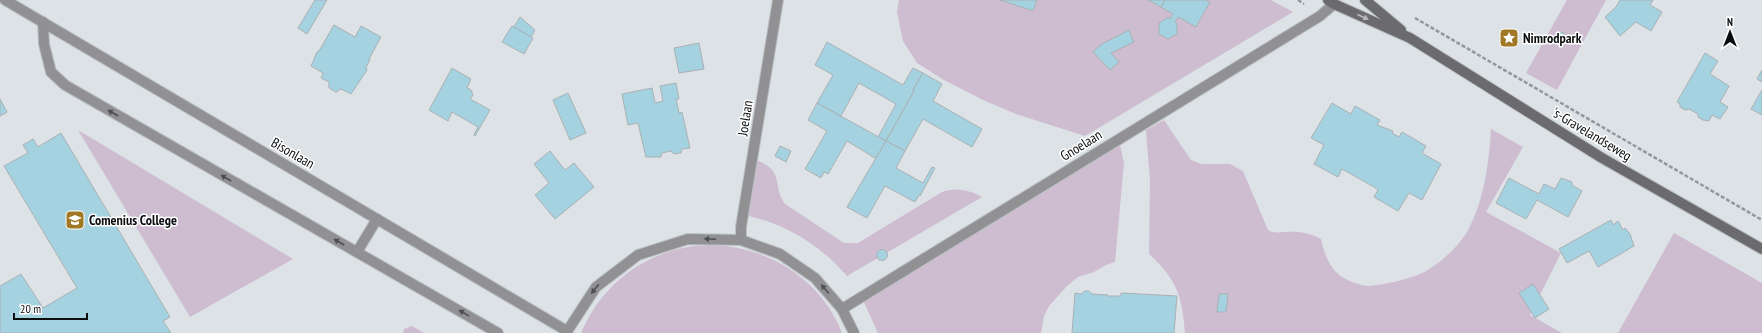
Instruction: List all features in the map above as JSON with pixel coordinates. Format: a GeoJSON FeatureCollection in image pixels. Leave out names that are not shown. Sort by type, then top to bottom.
{"type":"FeatureCollection","features":[{"type":"Feature","properties":{"kind":"street","name":"Bisonlaan"},"geometry":{"type":"LineString","coordinates":[[5,0],[566,332]]}},
{"type":"Feature","properties":{"kind":"street","name":"Joelaan"},"geometry":{"type":"LineString","coordinates":[[741,240],[741,227],[778,0]]}},
{"type":"Feature","properties":{"kind":"street","name":"'s-Gravelandseweg"},"geometry":{"type":"LineString","coordinates":[[1365,0],[1410,38]]}},
{"type":"Feature","properties":{"kind":"street","name":"'s-Gravelandseweg"},"geometry":{"type":"LineString","coordinates":[[1331,2],[1410,38],[1602,158],[1762,249]]}},
{"type":"Feature","properties":{"kind":"street","name":"Gnoelaan"},"geometry":{"type":"LineString","coordinates":[[842,309],[1320,16],[1331,2]]}},
{"type":"Feature","properties":{"kind":"street"},"geometry":{"type":"LineString","coordinates":[[43,22],[44,44],[51,72],[65,86],[498,333]]}},
{"type":"Feature","properties":{"kind":"street"},"geometry":{"type":"LineString","coordinates":[[357,252],[377,219]]}},
{"type":"Feature","properties":{"kind":"street"},"geometry":{"type":"LineString","coordinates":[[566,332],[596,287],[638,255],[688,239],[741,240],[780,254],[815,278],[842,309],[854,333]]}},
{"type":"Feature","properties":{"kind":"path"},"geometry":{"type":"LineString","coordinates":[[1414,17],[1762,220]]}},
{"type":"Feature","properties":{"kind":"shaded area"},"geometry":{"type":"Polygon","coordinates":[[[899,0],[1271,0],[1293,12],[1085,136],[1016,114],[983,100],[944,80],[917,63],[903,41],[897,12],[899,0]]]}},
{"type":"Feature","properties":{"kind":"shaded area"},"geometry":{"type":"Polygon","coordinates":[[[1567,0],[1606,0],[1557,90],[1526,73],[1567,0]]]}},
{"type":"Feature","properties":{"kind":"shaded area"},"geometry":{"type":"Polygon","coordinates":[[[1164,120],[1191,160],[1201,164],[1230,164],[1243,171],[1268,230],[1275,232],[1304,233],[1321,239],[1327,258],[1338,274],[1353,282],[1369,286],[1399,281],[1428,270],[1444,258],[1463,238],[1473,220],[1482,195],[1489,156],[1491,129],[1523,147],[1486,212],[1561,253],[1530,315],[1562,333],[1185,333],[1180,298],[1172,280],[1149,254],[1150,180],[1146,130],[1164,120]]]}},
{"type":"Feature","properties":{"kind":"shaded area"},"geometry":{"type":"Polygon","coordinates":[[[78,130],[293,259],[190,317],[78,130]]]}},
{"type":"Feature","properties":{"kind":"shaded area"},"geometry":{"type":"Polygon","coordinates":[[[1120,145],[1124,163],[1115,262],[1094,272],[1078,277],[1067,286],[1049,306],[1044,316],[1041,333],[878,333],[862,298],[1120,145]]]}},
{"type":"Feature","properties":{"kind":"shaded area"},"geometry":{"type":"Polygon","coordinates":[[[756,160],[765,164],[771,169],[785,204],[844,243],[858,243],[942,192],[963,190],[982,197],[847,276],[826,255],[803,238],[777,225],[749,216],[756,160]]]}},
{"type":"Feature","properties":{"kind":"shaded area"},"geometry":{"type":"Polygon","coordinates":[[[1674,233],[1762,283],[1762,333],[1618,333],[1674,233]]]}},
{"type":"Feature","properties":{"kind":"shaded area"},"geometry":{"type":"Polygon","coordinates":[[[708,245],[750,251],[770,258],[788,268],[805,281],[820,296],[833,313],[842,333],[581,333],[590,314],[602,298],[631,270],[667,252],[687,247],[708,245]]]}},
{"type":"Feature","properties":{"kind":"shaded area"},"geometry":{"type":"Polygon","coordinates":[[[412,326],[424,333],[403,333],[404,329],[412,326]]]}},
{"type":"Feature","properties":{"kind":"building"},"geometry":{"type":"Polygon","coordinates":[[[315,0],[327,0],[307,34],[298,28],[315,0]]]}},
{"type":"Feature","properties":{"kind":"building"},"geometry":{"type":"Polygon","coordinates":[[[1000,0],[1037,0],[1033,11],[1000,0]]]}},
{"type":"Feature","properties":{"kind":"building"},"geometry":{"type":"Polygon","coordinates":[[[1148,0],[1165,0],[1161,7],[1148,0]]]}},
{"type":"Feature","properties":{"kind":"building"},"geometry":{"type":"Polygon","coordinates":[[[1165,0],[1205,0],[1210,2],[1196,27],[1178,17],[1175,22],[1177,23],[1177,34],[1168,39],[1159,34],[1159,23],[1169,17],[1170,19],[1173,14],[1161,7],[1165,0]]]}},
{"type":"Feature","properties":{"kind":"building"},"geometry":{"type":"Polygon","coordinates":[[[1620,0],[1653,0],[1650,5],[1662,12],[1651,31],[1636,22],[1620,36],[1605,17],[1616,7],[1620,0]]]}},
{"type":"Feature","properties":{"kind":"building"},"geometry":{"type":"Polygon","coordinates":[[[520,17],[535,30],[531,37],[514,27],[520,17]]]}},
{"type":"Feature","properties":{"kind":"building"},"geometry":{"type":"Polygon","coordinates":[[[334,25],[355,37],[361,26],[381,37],[369,59],[366,68],[367,70],[351,94],[341,89],[336,92],[329,88],[329,82],[321,78],[323,73],[311,66],[317,52],[334,25]]]}},
{"type":"Feature","properties":{"kind":"building"},"geometry":{"type":"Polygon","coordinates":[[[512,26],[533,38],[524,54],[502,42],[512,26]]]}},
{"type":"Feature","properties":{"kind":"building"},"geometry":{"type":"Polygon","coordinates":[[[1129,30],[1134,42],[1111,53],[1119,62],[1110,70],[1093,52],[1102,44],[1129,30]]]}},
{"type":"Feature","properties":{"kind":"building"},"geometry":{"type":"Polygon","coordinates":[[[1560,32],[1565,33],[1561,42],[1557,40],[1560,32]]]}},
{"type":"Feature","properties":{"kind":"building"},"geometry":{"type":"Polygon","coordinates":[[[827,42],[903,85],[913,68],[923,73],[886,141],[878,137],[896,104],[859,83],[841,116],[817,103],[833,75],[815,65],[827,42]]]}},
{"type":"Feature","properties":{"kind":"building"},"geometry":{"type":"Polygon","coordinates":[[[699,43],[704,69],[679,73],[674,48],[699,43]]]}},
{"type":"Feature","properties":{"kind":"building"},"geometry":{"type":"Polygon","coordinates":[[[1705,53],[1718,61],[1710,74],[1729,86],[1720,102],[1728,107],[1720,119],[1712,115],[1709,121],[1698,117],[1698,114],[1689,109],[1685,110],[1680,107],[1680,104],[1677,102],[1705,53]]]}},
{"type":"Feature","properties":{"kind":"building"},"geometry":{"type":"Polygon","coordinates":[[[452,68],[471,79],[467,88],[471,90],[473,95],[470,99],[490,110],[475,136],[474,135],[478,127],[452,112],[448,121],[429,110],[452,68]]]}},
{"type":"Feature","properties":{"kind":"building"},"geometry":{"type":"Polygon","coordinates":[[[1762,70],[1762,82],[1757,79],[1762,70]]]}},
{"type":"Feature","properties":{"kind":"building"},"geometry":{"type":"Polygon","coordinates":[[[923,73],[942,84],[933,101],[982,129],[972,147],[923,119],[905,151],[886,141],[923,73]]]}},
{"type":"Feature","properties":{"kind":"building"},"geometry":{"type":"Polygon","coordinates":[[[676,83],[679,99],[676,99],[679,113],[682,112],[690,148],[682,149],[681,153],[674,154],[671,151],[662,153],[661,157],[646,157],[638,123],[628,125],[622,94],[652,88],[655,103],[663,101],[660,86],[676,83]]]}},
{"type":"Feature","properties":{"kind":"building"},"geometry":{"type":"Polygon","coordinates":[[[1762,90],[1762,115],[1751,109],[1762,90]]]}},
{"type":"Feature","properties":{"kind":"building"},"geometry":{"type":"Polygon","coordinates":[[[568,93],[586,133],[570,140],[553,100],[568,93]]]}},
{"type":"Feature","properties":{"kind":"building"},"geometry":{"type":"Polygon","coordinates":[[[0,99],[7,112],[0,116],[0,99]]]}},
{"type":"Feature","properties":{"kind":"building"},"geometry":{"type":"Polygon","coordinates":[[[817,103],[886,141],[877,157],[875,158],[847,141],[828,174],[824,172],[821,178],[805,169],[827,131],[808,120],[817,103]]]}},
{"type":"Feature","properties":{"kind":"building"},"geometry":{"type":"Polygon","coordinates":[[[1332,103],[1351,114],[1355,106],[1380,120],[1377,125],[1393,131],[1392,133],[1399,137],[1402,132],[1426,146],[1422,153],[1441,164],[1422,200],[1409,193],[1398,211],[1374,197],[1378,190],[1374,187],[1342,169],[1338,177],[1314,164],[1324,145],[1311,138],[1332,103]]]}},
{"type":"Feature","properties":{"kind":"building","name":"Comenius College"},"geometry":{"type":"Polygon","coordinates":[[[61,133],[170,317],[163,321],[171,333],[0,333],[0,286],[21,274],[43,308],[77,288],[4,166],[28,153],[23,145],[33,139],[38,147],[61,133]]]}},
{"type":"Feature","properties":{"kind":"building"},"geometry":{"type":"Polygon","coordinates":[[[886,141],[905,151],[896,168],[923,183],[932,167],[935,168],[920,196],[919,195],[915,202],[885,186],[867,218],[847,207],[886,141]]]}},
{"type":"Feature","properties":{"kind":"building"},"geometry":{"type":"Polygon","coordinates":[[[780,146],[791,151],[786,162],[775,156],[780,146]]]}},
{"type":"Feature","properties":{"kind":"building"},"geometry":{"type":"Polygon","coordinates":[[[550,151],[565,170],[574,163],[594,187],[555,219],[535,195],[549,183],[534,164],[550,151]]]}},
{"type":"Feature","properties":{"kind":"building"},"geometry":{"type":"Polygon","coordinates":[[[1509,178],[1539,194],[1544,184],[1555,189],[1561,178],[1572,182],[1572,185],[1582,191],[1568,217],[1537,200],[1526,219],[1496,203],[1509,178]]]}},
{"type":"Feature","properties":{"kind":"building"},"geometry":{"type":"Polygon","coordinates":[[[1611,220],[1613,225],[1618,221],[1623,230],[1625,228],[1630,234],[1634,246],[1598,267],[1589,251],[1567,263],[1559,249],[1611,220]]]}},
{"type":"Feature","properties":{"kind":"building"},"geometry":{"type":"Polygon","coordinates":[[[880,250],[884,250],[886,251],[886,259],[880,260],[877,257],[877,253],[880,250]]]}},
{"type":"Feature","properties":{"kind":"building"},"geometry":{"type":"Polygon","coordinates":[[[1533,284],[1549,309],[1535,318],[1519,293],[1533,284]]]}},
{"type":"Feature","properties":{"kind":"building"},"geometry":{"type":"Polygon","coordinates":[[[1085,291],[1089,291],[1092,294],[1108,295],[1107,296],[1121,296],[1121,293],[1177,296],[1174,333],[1072,333],[1075,293],[1081,294],[1085,291]]]}},
{"type":"Feature","properties":{"kind":"building"},"geometry":{"type":"Polygon","coordinates":[[[1219,294],[1228,294],[1226,312],[1217,312],[1219,294]]]}},
{"type":"Feature","properties":{"kind":"place","name":"Nimrodpark"},"geometry":{"type":"Point","coordinates":[1509,38]}},
{"type":"Feature","properties":{"kind":"place","name":"Comenius College"},"geometry":{"type":"Point","coordinates":[75,220]}}]}
